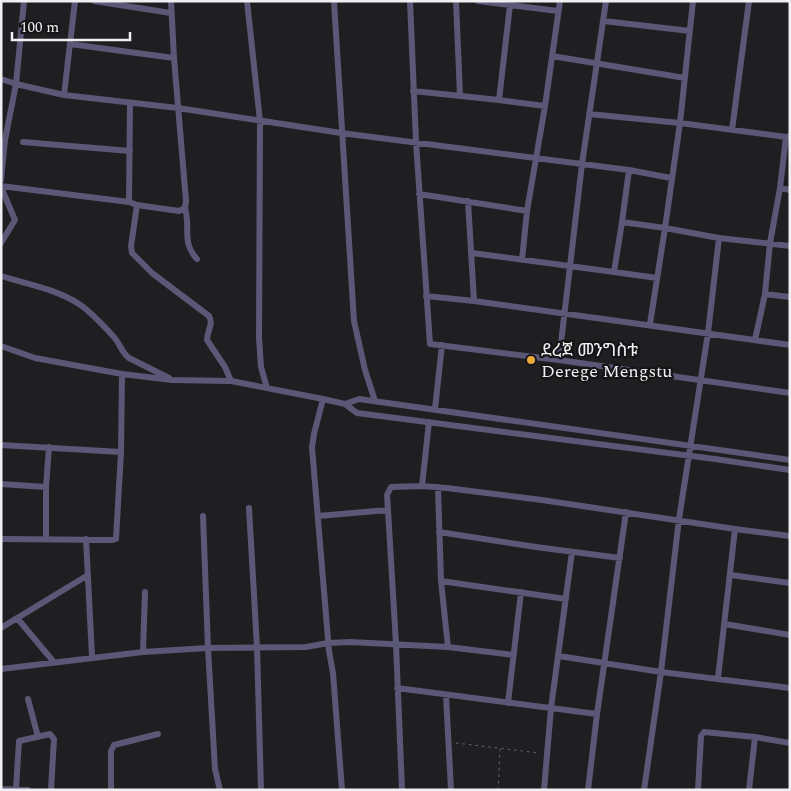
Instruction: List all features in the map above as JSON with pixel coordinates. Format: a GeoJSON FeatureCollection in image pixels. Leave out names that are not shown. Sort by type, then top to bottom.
{"type":"FeatureCollection","features":[{"type":"Feature","properties":{"kind":"street"},"geometry":{"type":"LineString","coordinates":[[1,180],[5,140],[16,84],[24,1]]}},
{"type":"Feature","properties":{"kind":"street"},"geometry":{"type":"LineString","coordinates":[[64,95],[75,1]]}},
{"type":"Feature","properties":{"kind":"street"},"geometry":{"type":"LineString","coordinates":[[94,1],[123,3],[171,13]]}},
{"type":"Feature","properties":{"kind":"street"},"geometry":{"type":"LineString","coordinates":[[171,1],[185,208],[188,226],[186,239],[191,253],[197,259]]}},
{"type":"Feature","properties":{"kind":"street"},"geometry":{"type":"LineString","coordinates":[[247,1],[260,121],[259,338],[261,367],[267,388]]}},
{"type":"Feature","properties":{"kind":"street"},"geometry":{"type":"LineString","coordinates":[[334,1],[354,321],[365,370],[375,401]]}},
{"type":"Feature","properties":{"kind":"street"},"geometry":{"type":"LineString","coordinates":[[410,1],[419,194],[430,344],[559,360],[790,393]]}},
{"type":"Feature","properties":{"kind":"street"},"geometry":{"type":"LineString","coordinates":[[456,1],[460,96]]}},
{"type":"Feature","properties":{"kind":"street"},"geometry":{"type":"LineString","coordinates":[[478,1],[558,11]]}},
{"type":"Feature","properties":{"kind":"street"},"geometry":{"type":"LineString","coordinates":[[522,260],[527,211],[560,1]]}},
{"type":"Feature","properties":{"kind":"street"},"geometry":{"type":"LineString","coordinates":[[559,360],[582,164],[606,1]]}},
{"type":"Feature","properties":{"kind":"street"},"geometry":{"type":"LineString","coordinates":[[650,324],[680,123],[693,1]]}},
{"type":"Feature","properties":{"kind":"street"},"geometry":{"type":"LineString","coordinates":[[732,130],[749,1]]}},
{"type":"Feature","properties":{"kind":"street"},"geometry":{"type":"LineString","coordinates":[[499,100],[510,6]]}},
{"type":"Feature","properties":{"kind":"street"},"geometry":{"type":"LineString","coordinates":[[604,22],[690,31]]}},
{"type":"Feature","properties":{"kind":"street"},"geometry":{"type":"LineString","coordinates":[[70,44],[174,58]]}},
{"type":"Feature","properties":{"kind":"street"},"geometry":{"type":"LineString","coordinates":[[552,56],[685,78]]}},
{"type":"Feature","properties":{"kind":"street"},"geometry":{"type":"LineString","coordinates":[[1,79],[64,95],[178,108],[341,133],[629,170],[671,178]]}},
{"type":"Feature","properties":{"kind":"street"},"geometry":{"type":"LineString","coordinates":[[413,91],[545,106]]}},
{"type":"Feature","properties":{"kind":"street"},"geometry":{"type":"LineString","coordinates":[[129,202],[130,103]]}},
{"type":"Feature","properties":{"kind":"street"},"geometry":{"type":"LineString","coordinates":[[589,114],[788,136],[770,243],[765,294],[755,340]]}},
{"type":"Feature","properties":{"kind":"street"},"geometry":{"type":"LineString","coordinates":[[23,142],[130,151]]}},
{"type":"Feature","properties":{"kind":"street"},"geometry":{"type":"LineString","coordinates":[[614,272],[629,170]]}},
{"type":"Feature","properties":{"kind":"street"},"geometry":{"type":"LineString","coordinates":[[1,243],[14,225],[15,220],[1,186],[129,202],[137,205],[179,211],[185,208]]}},
{"type":"Feature","properties":{"kind":"street"},"geometry":{"type":"LineString","coordinates":[[780,188],[790,190]]}},
{"type":"Feature","properties":{"kind":"street"},"geometry":{"type":"LineString","coordinates":[[419,194],[527,211]]}},
{"type":"Feature","properties":{"kind":"street"},"geometry":{"type":"LineString","coordinates":[[468,201],[474,301]]}},
{"type":"Feature","properties":{"kind":"street"},"geometry":{"type":"LineString","coordinates":[[137,205],[131,246],[132,253],[152,274],[209,316],[212,321],[207,340],[225,367],[231,381]]}},
{"type":"Feature","properties":{"kind":"street"},"geometry":{"type":"LineString","coordinates":[[622,222],[719,238],[790,246]]}},
{"type":"Feature","properties":{"kind":"street"},"geometry":{"type":"LineString","coordinates":[[644,790],[661,672],[679,519],[708,333],[719,238]]}},
{"type":"Feature","properties":{"kind":"street"},"geometry":{"type":"LineString","coordinates":[[472,253],[657,278]]}},
{"type":"Feature","properties":{"kind":"street"},"geometry":{"type":"LineString","coordinates":[[1,276],[45,289],[77,303],[115,337],[123,353],[128,358],[172,380]]}},
{"type":"Feature","properties":{"kind":"street"},"geometry":{"type":"LineString","coordinates":[[765,294],[790,296]]}},
{"type":"Feature","properties":{"kind":"street"},"geometry":{"type":"LineString","coordinates":[[426,296],[650,324],[790,345]]}},
{"type":"Feature","properties":{"kind":"street"},"geometry":{"type":"LineString","coordinates":[[434,409],[442,345]]}},
{"type":"Feature","properties":{"kind":"street"},"geometry":{"type":"LineString","coordinates":[[1,346],[35,358],[122,374],[172,380],[231,381],[345,404],[357,413],[790,470]]}},
{"type":"Feature","properties":{"kind":"street"},"geometry":{"type":"LineString","coordinates":[[1,539],[116,539],[122,452],[122,374]]}},
{"type":"Feature","properties":{"kind":"street"},"geometry":{"type":"LineString","coordinates":[[323,399],[312,447],[342,790]]}},
{"type":"Feature","properties":{"kind":"street"},"geometry":{"type":"LineString","coordinates":[[345,404],[359,399],[375,401],[790,460]]}},
{"type":"Feature","properties":{"kind":"street"},"geometry":{"type":"LineString","coordinates":[[422,486],[429,422]]}},
{"type":"Feature","properties":{"kind":"street"},"geometry":{"type":"LineString","coordinates":[[1,445],[122,452]]}},
{"type":"Feature","properties":{"kind":"street"},"geometry":{"type":"LineString","coordinates":[[46,539],[46,487],[49,447]]}},
{"type":"Feature","properties":{"kind":"street"},"geometry":{"type":"LineString","coordinates":[[1,484],[46,487]]}},
{"type":"Feature","properties":{"kind":"street"},"geometry":{"type":"LineString","coordinates":[[402,790],[387,495],[391,487],[438,487],[679,519],[790,536]]}},
{"type":"Feature","properties":{"kind":"street"},"geometry":{"type":"LineString","coordinates":[[438,487],[441,581],[448,647]]}},
{"type":"Feature","properties":{"kind":"street"},"geometry":{"type":"LineString","coordinates":[[249,508],[257,648],[261,790]]}},
{"type":"Feature","properties":{"kind":"street"},"geometry":{"type":"LineString","coordinates":[[318,516],[388,510]]}},
{"type":"Feature","properties":{"kind":"street"},"geometry":{"type":"LineString","coordinates":[[588,790],[626,512]]}},
{"type":"Feature","properties":{"kind":"street"},"geometry":{"type":"LineString","coordinates":[[202,516],[215,769],[220,790]]}},
{"type":"Feature","properties":{"kind":"street"},"geometry":{"type":"LineString","coordinates":[[718,678],[735,529]]}},
{"type":"Feature","properties":{"kind":"street"},"geometry":{"type":"LineString","coordinates":[[439,532],[620,558]]}},
{"type":"Feature","properties":{"kind":"street"},"geometry":{"type":"LineString","coordinates":[[86,539],[92,657]]}},
{"type":"Feature","properties":{"kind":"street"},"geometry":{"type":"LineString","coordinates":[[544,790],[551,708],[572,552]]}},
{"type":"Feature","properties":{"kind":"street"},"geometry":{"type":"LineString","coordinates":[[1,628],[88,575]]}},
{"type":"Feature","properties":{"kind":"street"},"geometry":{"type":"LineString","coordinates":[[731,575],[790,583]]}},
{"type":"Feature","properties":{"kind":"street"},"geometry":{"type":"LineString","coordinates":[[441,581],[566,599]]}},
{"type":"Feature","properties":{"kind":"street"},"geometry":{"type":"LineString","coordinates":[[143,652],[145,592]]}},
{"type":"Feature","properties":{"kind":"street"},"geometry":{"type":"LineString","coordinates":[[508,703],[521,592]]}},
{"type":"Feature","properties":{"kind":"street"},"geometry":{"type":"LineString","coordinates":[[17,618],[53,662]]}},
{"type":"Feature","properties":{"kind":"street"},"geometry":{"type":"LineString","coordinates":[[725,624],[790,635]]}},
{"type":"Feature","properties":{"kind":"street"},"geometry":{"type":"LineString","coordinates":[[1,669],[143,652],[208,648],[306,648],[328,643],[448,647],[514,655]]}},
{"type":"Feature","properties":{"kind":"street"},"geometry":{"type":"LineString","coordinates":[[559,656],[661,672],[790,688]]}},
{"type":"Feature","properties":{"kind":"street"},"geometry":{"type":"LineString","coordinates":[[397,688],[597,714]]}},
{"type":"Feature","properties":{"kind":"street"},"geometry":{"type":"LineString","coordinates":[[446,695],[451,790]]}},
{"type":"Feature","properties":{"kind":"street"},"geometry":{"type":"LineString","coordinates":[[28,700],[38,737]]}},
{"type":"Feature","properties":{"kind":"street"},"geometry":{"type":"LineString","coordinates":[[698,790],[701,736],[704,732],[790,742]]}},
{"type":"Feature","properties":{"kind":"street"},"geometry":{"type":"LineString","coordinates":[[16,789],[19,741],[50,734],[54,739],[51,790]]}},
{"type":"Feature","properties":{"kind":"street"},"geometry":{"type":"LineString","coordinates":[[111,790],[111,752],[114,745],[158,734]]}},
{"type":"Feature","properties":{"kind":"street"},"geometry":{"type":"LineString","coordinates":[[755,737],[749,789],[757,790]]}},
{"type":"Feature","properties":{"kind":"street"},"geometry":{"type":"LineString","coordinates":[[1,789],[28,790]]}},
{"type":"Feature","properties":{"kind":"path"},"geometry":{"type":"LineString","coordinates":[[449,742],[547,754]]}},
{"type":"Feature","properties":{"kind":"path"},"geometry":{"type":"LineString","coordinates":[[498,790],[500,748]]}},
{"type":"Feature","properties":{"kind":"place","name":"ደረጀ መንግስቱ Derege Mengstu"},"geometry":{"type":"Point","coordinates":[531,360]}}]}
